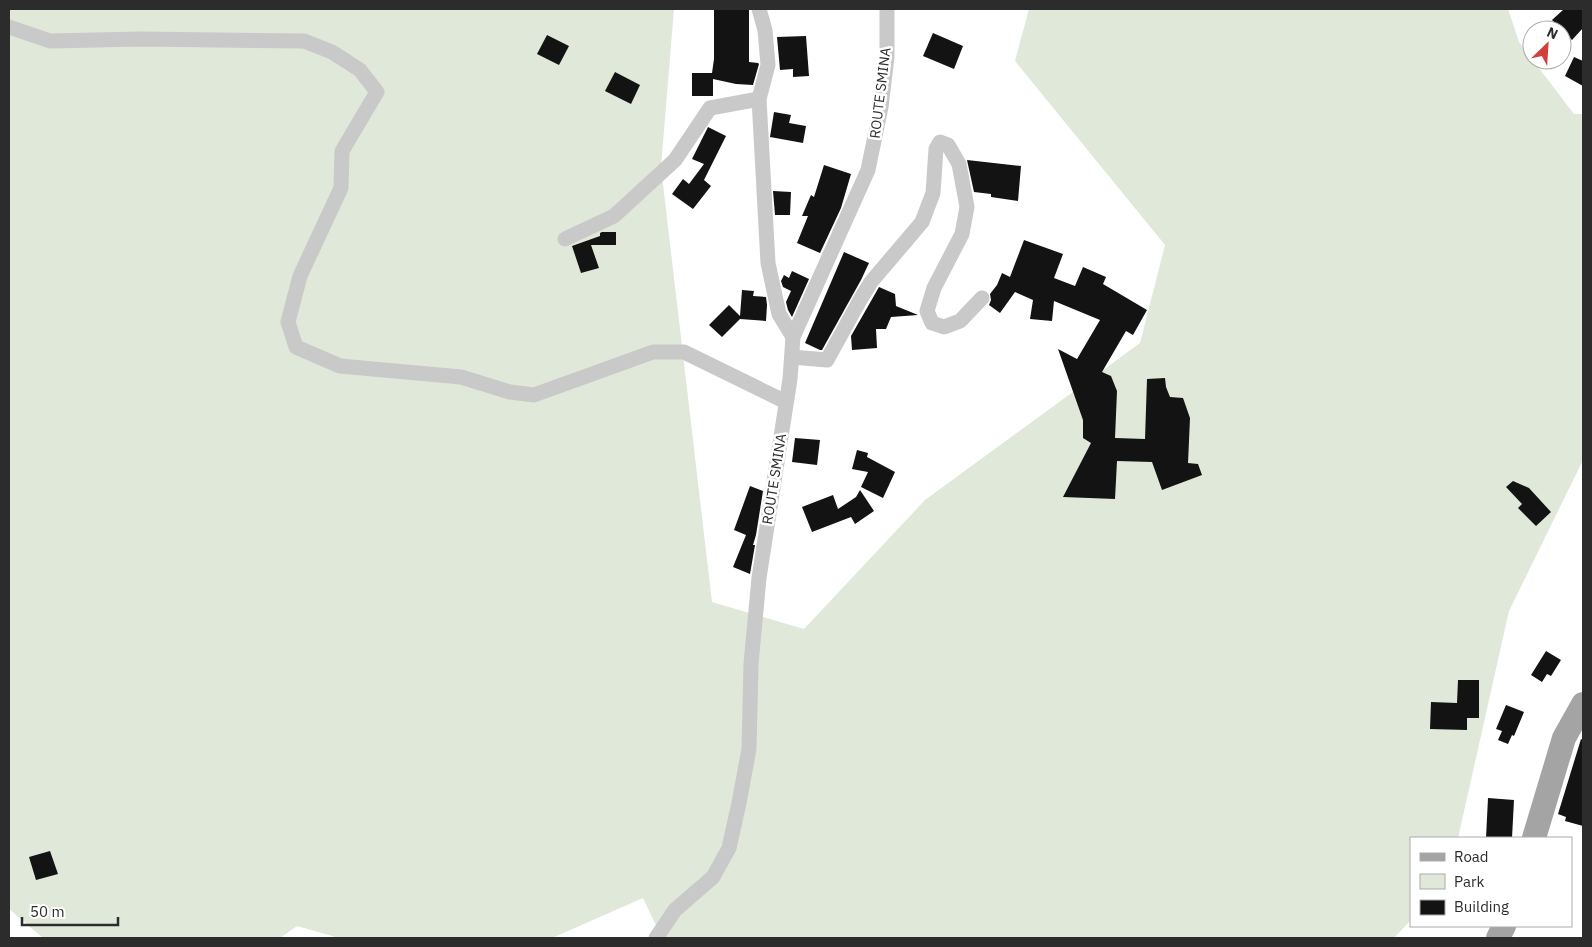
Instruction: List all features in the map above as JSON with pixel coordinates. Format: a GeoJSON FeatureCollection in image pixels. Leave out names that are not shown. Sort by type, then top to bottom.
{"type":"FeatureCollection","features":[{"type":"Feature","properties":{"kind":"main road"},"geometry":{"type":"LineString","coordinates":[[1534,837],[1564,738],[1583,704]]}},
{"type":"Feature","properties":{"kind":"street"},"geometry":{"type":"LineString","coordinates":[[759,9],[765,30],[768,66],[759,99],[768,264],[779,314],[793,338]]}},
{"type":"Feature","properties":{"kind":"street","name":"ROUTE SMINA"},"geometry":{"type":"LineString","coordinates":[[656,938],[675,910],[713,877],[729,848],[749,749],[751,664],[759,578],[786,402],[793,338],[868,170],[884,87],[887,58],[886,9]]}},
{"type":"Feature","properties":{"kind":"street"},"geometry":{"type":"LineString","coordinates":[[9,27],[50,41],[141,39],[304,40],[332,52],[360,70],[377,92],[342,151],[341,188],[300,276],[288,322],[296,347],[340,366],[461,376],[510,392],[534,395],[654,352],[684,352],[786,402]]}},
{"type":"Feature","properties":{"kind":"street"},"geometry":{"type":"LineString","coordinates":[[565,239],[614,216],[675,160],[710,108],[759,99]]}},
{"type":"Feature","properties":{"kind":"street"},"geometry":{"type":"LineString","coordinates":[[792,357],[827,360],[871,282],[922,222],[933,193],[936,149],[940,142],[948,145],[959,164],[967,207],[962,234],[934,288],[927,311],[932,323],[944,327],[960,321],[982,298]]}},
{"type":"Feature","properties":{"kind":"green space"},"geometry":{"type":"Polygon","coordinates":[[[9,9],[674,9],[661,167],[712,602],[804,629],[925,500],[1140,343],[1165,245],[1015,61],[1029,9],[1508,9],[1522,46],[1522,70],[1540,70],[1574,114],[1583,114],[1583,460],[1509,611],[1458,837],[1410,837],[1410,921],[1394,938],[662,938],[643,898],[552,938],[339,938],[297,926],[280,938],[43,938],[9,909],[9,9]]]}},
{"type":"Feature","properties":{"kind":"building"},"geometry":{"type":"Polygon","coordinates":[[[714,9],[749,9],[749,62],[759,64],[753,85],[736,84],[713,79],[713,96],[692,96],[692,73],[712,73],[714,59],[714,9]]]}},
{"type":"Feature","properties":{"kind":"building"},"geometry":{"type":"Polygon","coordinates":[[[1564,9],[1583,9],[1583,28],[1572,40],[1572,20],[1552,20],[1564,9]]]}},
{"type":"Feature","properties":{"kind":"building"},"geometry":{"type":"Polygon","coordinates":[[[933,33],[963,46],[954,69],[923,56],[933,33]]]}},
{"type":"Feature","properties":{"kind":"building"},"geometry":{"type":"Polygon","coordinates":[[[547,35],[569,46],[559,65],[537,54],[547,35]]]}},
{"type":"Feature","properties":{"kind":"building"},"geometry":{"type":"Polygon","coordinates":[[[806,36],[809,76],[793,77],[793,69],[780,70],[777,37],[806,36]]]}},
{"type":"Feature","properties":{"kind":"building"},"geometry":{"type":"Polygon","coordinates":[[[1574,57],[1583,61],[1583,86],[1565,76],[1568,70],[1572,70],[1574,57]]]}},
{"type":"Feature","properties":{"kind":"building"},"geometry":{"type":"Polygon","coordinates":[[[615,72],[640,85],[631,104],[605,91],[615,72]]]}},
{"type":"Feature","properties":{"kind":"building"},"geometry":{"type":"Polygon","coordinates":[[[774,112],[791,115],[789,123],[806,126],[803,143],[770,137],[774,112]]]}},
{"type":"Feature","properties":{"kind":"building"},"geometry":{"type":"Polygon","coordinates":[[[708,127],[726,136],[704,180],[711,186],[693,209],[672,194],[683,179],[689,184],[704,164],[692,159],[708,127]]]}},
{"type":"Feature","properties":{"kind":"building"},"geometry":{"type":"Polygon","coordinates":[[[967,160],[1021,166],[1018,201],[974,192],[967,160]]]}},
{"type":"Feature","properties":{"kind":"building"},"geometry":{"type":"Polygon","coordinates":[[[824,165],[851,174],[841,208],[820,253],[797,243],[808,216],[802,216],[811,195],[814,197],[824,165]]]}},
{"type":"Feature","properties":{"kind":"building"},"geometry":{"type":"Polygon","coordinates":[[[773,191],[791,192],[790,215],[775,215],[773,191]]]}},
{"type":"Feature","properties":{"kind":"building"},"geometry":{"type":"Polygon","coordinates":[[[602,232],[616,232],[616,245],[591,245],[599,268],[581,273],[572,246],[600,236],[602,232]]]}},
{"type":"Feature","properties":{"kind":"building"},"geometry":{"type":"Polygon","coordinates":[[[1024,240],[1063,254],[1054,278],[1075,286],[1083,267],[1106,277],[1103,284],[1147,310],[1133,335],[1126,331],[1102,372],[1111,376],[1117,391],[1115,438],[1145,439],[1147,379],[1165,378],[1170,397],[1183,398],[1190,418],[1188,463],[1198,464],[1202,475],[1162,490],[1152,462],[1117,461],[1115,499],[1063,497],[1091,443],[1083,438],[1083,420],[1058,349],[1077,359],[1100,320],[1054,301],[1052,321],[1030,319],[1033,300],[1015,292],[1000,313],[989,305],[991,300],[990,294],[997,285],[1002,273],[1010,277],[1024,240]]]}},
{"type":"Feature","properties":{"kind":"building"},"geometry":{"type":"Polygon","coordinates":[[[844,252],[869,263],[822,350],[820,350],[805,343],[844,252]]]}},
{"type":"Feature","properties":{"kind":"building"},"geometry":{"type":"Polygon","coordinates":[[[792,271],[809,279],[792,317],[786,302],[791,291],[783,287],[781,281],[784,275],[789,278],[792,271]]]}},
{"type":"Feature","properties":{"kind":"building"},"geometry":{"type":"Polygon","coordinates":[[[879,287],[895,294],[896,306],[918,315],[891,317],[886,329],[876,329],[877,348],[852,350],[851,336],[879,287]]]}},
{"type":"Feature","properties":{"kind":"building"},"geometry":{"type":"Polygon","coordinates":[[[742,290],[754,291],[753,296],[766,297],[766,321],[740,319],[722,337],[709,325],[729,305],[740,316],[742,290]]]}},
{"type":"Feature","properties":{"kind":"building"},"geometry":{"type":"Polygon","coordinates":[[[795,438],[820,440],[817,465],[792,462],[795,438]]]}},
{"type":"Feature","properties":{"kind":"building"},"geometry":{"type":"Polygon","coordinates":[[[857,450],[868,453],[867,457],[895,472],[883,498],[861,487],[868,472],[852,469],[857,450]]]}},
{"type":"Feature","properties":{"kind":"building"},"geometry":{"type":"Polygon","coordinates":[[[1513,481],[1529,488],[1551,512],[1536,526],[1518,508],[1522,504],[1506,487],[1513,481]]]}},
{"type":"Feature","properties":{"kind":"building"},"geometry":{"type":"Polygon","coordinates":[[[750,486],[763,491],[753,545],[755,545],[750,574],[733,567],[746,535],[734,530],[750,486]]]}},
{"type":"Feature","properties":{"kind":"building"},"geometry":{"type":"Polygon","coordinates":[[[860,490],[874,511],[855,524],[851,517],[812,532],[802,507],[833,495],[838,509],[856,497],[860,490]]]}},
{"type":"Feature","properties":{"kind":"building"},"geometry":{"type":"Polygon","coordinates":[[[1546,651],[1561,660],[1551,676],[1547,674],[1542,682],[1531,675],[1546,651]]]}},
{"type":"Feature","properties":{"kind":"building"},"geometry":{"type":"Polygon","coordinates":[[[1458,680],[1479,680],[1479,718],[1467,718],[1467,730],[1430,729],[1431,702],[1457,703],[1458,680]]]}},
{"type":"Feature","properties":{"kind":"building"},"geometry":{"type":"Polygon","coordinates":[[[1506,705],[1524,712],[1514,736],[1512,735],[1508,744],[1498,740],[1502,731],[1496,729],[1506,705]]]}},
{"type":"Feature","properties":{"kind":"building"},"geometry":{"type":"Polygon","coordinates":[[[1581,739],[1583,740],[1583,826],[1565,821],[1566,817],[1558,814],[1581,739]]]}},
{"type":"Feature","properties":{"kind":"building"},"geometry":{"type":"Polygon","coordinates":[[[1488,798],[1514,800],[1512,837],[1486,837],[1488,798]]]}},
{"type":"Feature","properties":{"kind":"building"},"geometry":{"type":"Polygon","coordinates":[[[50,851],[58,874],[36,880],[29,857],[50,851]]]}}]}
